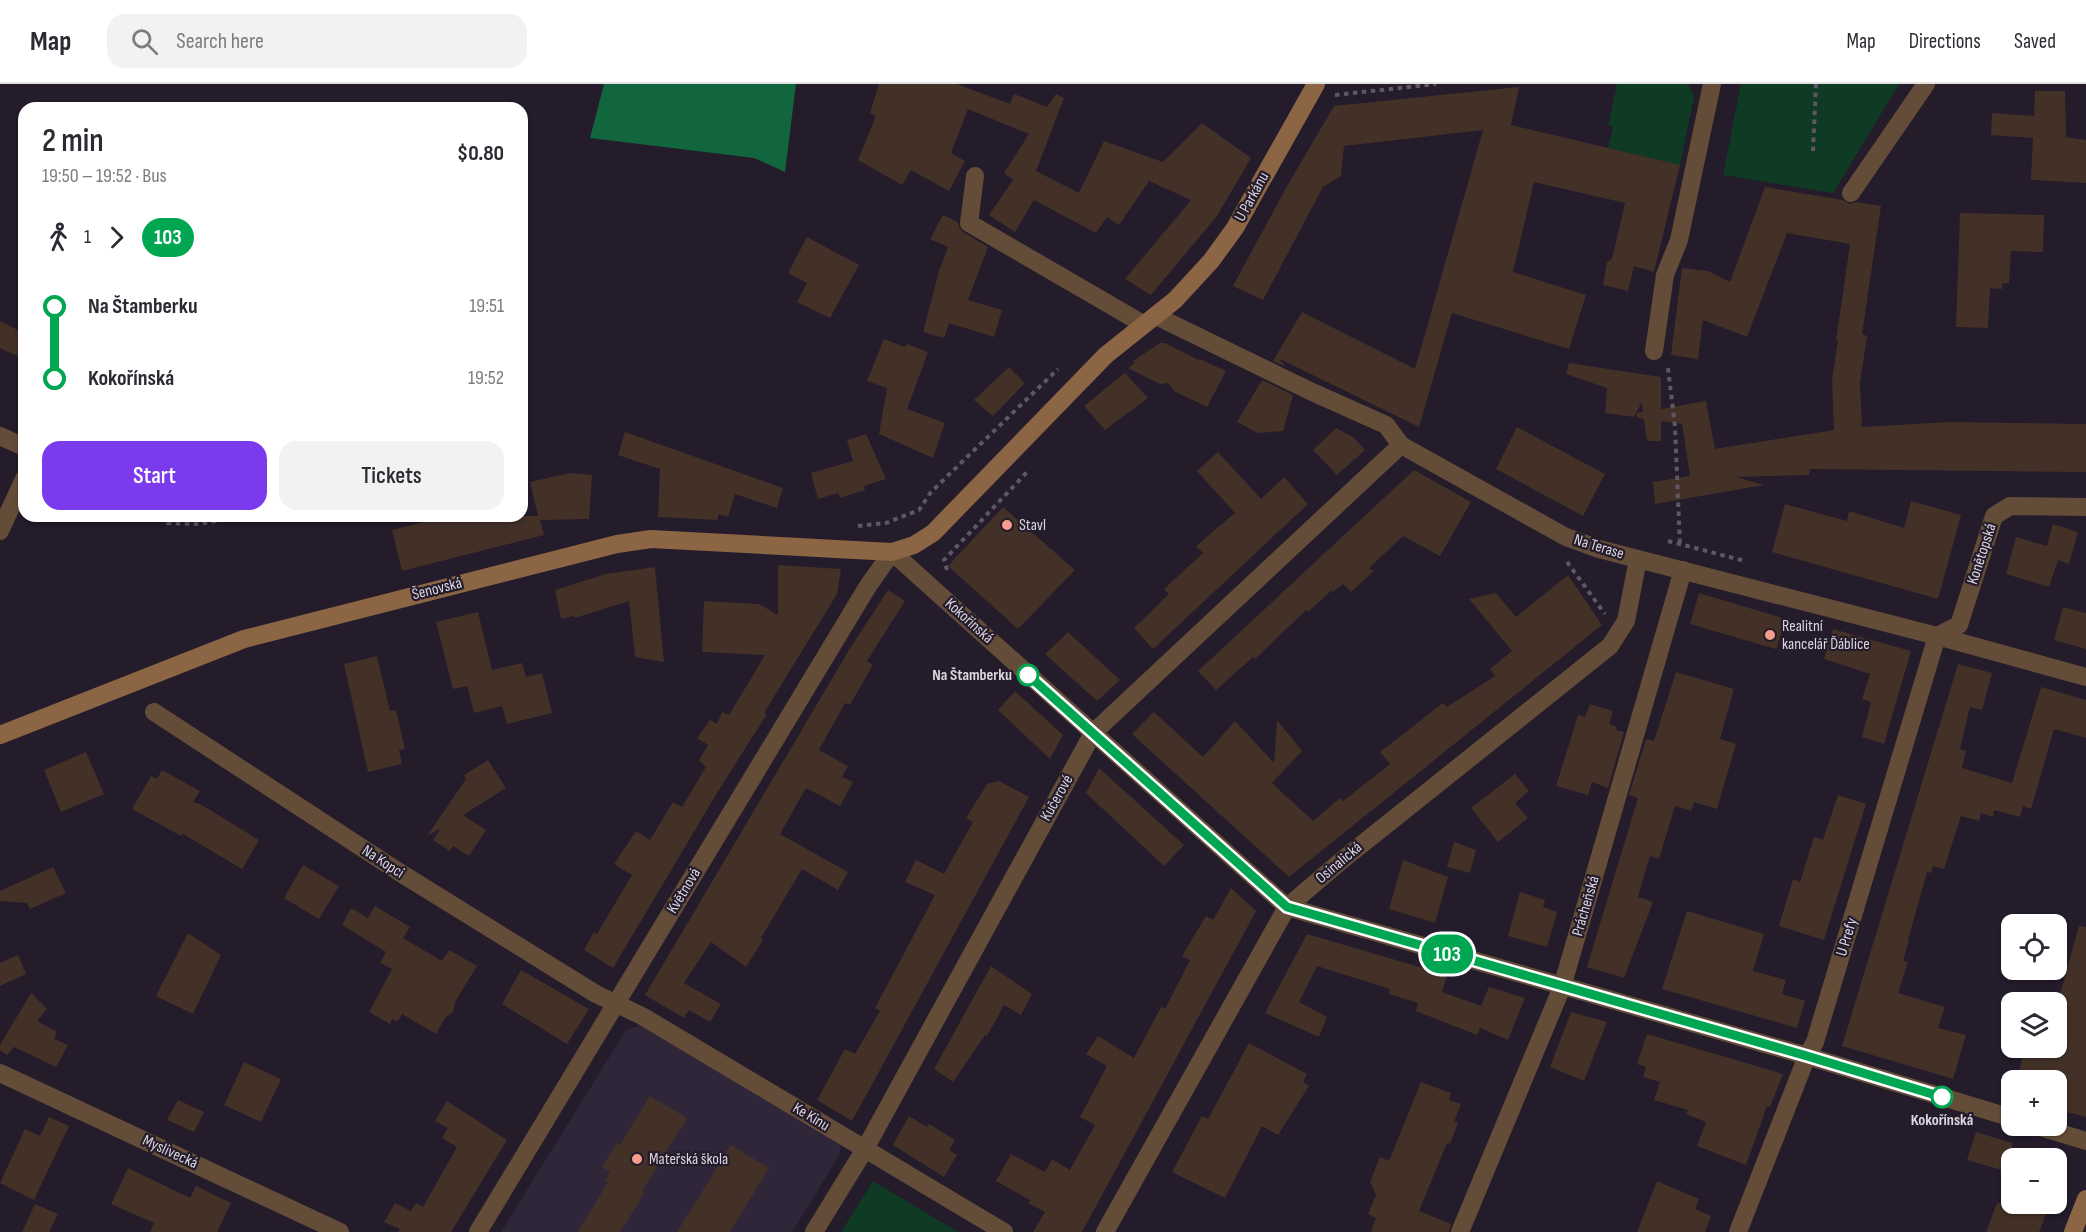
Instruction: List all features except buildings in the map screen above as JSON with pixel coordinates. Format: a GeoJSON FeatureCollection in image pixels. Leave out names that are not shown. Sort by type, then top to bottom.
{"type":"FeatureCollection","features":[{"type":"Feature","properties":{"kind":"street","name":"U Parkánu"},"geometry":{"type":"LineString","coordinates":[[1150,320],[1175,300],[1224,244],[1316,84]]}},
{"type":"Feature","properties":{"kind":"street"},"geometry":{"type":"LineString","coordinates":[[1654,351],[1665,275],[1679,240],[1712,84]]}},
{"type":"Feature","properties":{"kind":"street"},"geometry":{"type":"LineString","coordinates":[[1851,193],[1926,84]]}},
{"type":"Feature","properties":{"kind":"street"},"geometry":{"type":"LineString","coordinates":[[892,552],[914,545],[933,533],[1106,355],[1150,320],[969,223],[975,176]]}},
{"type":"Feature","properties":{"kind":"street","name":"Na Terase"},"geometry":{"type":"LineString","coordinates":[[1150,320],[1386,425],[1401,445],[1566,537],[1638,559],[2086,677]]}},
{"type":"Feature","properties":{"kind":"street"},"geometry":{"type":"LineString","coordinates":[[0,436],[18,444]]}},
{"type":"Feature","properties":{"kind":"street","name":"Kučerové"},"geometry":{"type":"LineString","coordinates":[[814,1232],[865,1149],[1093,733],[1401,445]]}},
{"type":"Feature","properties":{"kind":"street"},"geometry":{"type":"LineString","coordinates":[[0,531],[18,492]]}},
{"type":"Feature","properties":{"kind":"street","name":"Konětopská"},"geometry":{"type":"LineString","coordinates":[[1937,636],[1959,625],[1994,516],[2010,506],[2086,507]]}},
{"type":"Feature","properties":{"kind":"street","name":"Šenovská"},"geometry":{"type":"LineString","coordinates":[[0,735],[244,639],[617,544],[651,539],[892,552]]}},
{"type":"Feature","properties":{"kind":"street","name":"Kokořínská"},"geometry":{"type":"LineString","coordinates":[[892,552],[1287,907],[1807,1056],[2001,1115]]}},
{"type":"Feature","properties":{"kind":"street","name":"Květnová"},"geometry":{"type":"LineString","coordinates":[[478,1232],[868,586],[892,552]]}},
{"type":"Feature","properties":{"kind":"street","name":"Osinalická"},"geometry":{"type":"LineString","coordinates":[[1105,1232],[1287,907],[1341,861],[1610,646],[1626,621],[1638,559]]}},
{"type":"Feature","properties":{"kind":"street","name":"Prácheňská"},"geometry":{"type":"LineString","coordinates":[[1460,1232],[1562,987],[1683,570]]}},
{"type":"Feature","properties":{"kind":"street","name":"U Prefy"},"geometry":{"type":"LineString","coordinates":[[1738,1232],[1807,1056],[1815,1042],[1937,636]]}},
{"type":"Feature","properties":{"kind":"street","name":"Na Kopci"},"geometry":{"type":"LineString","coordinates":[[154,712],[399,873],[616,1005]]}},
{"type":"Feature","properties":{"kind":"street","name":"Ke Kinu"},"geometry":{"type":"LineString","coordinates":[[616,1005],[642,1016],[1004,1232]]}},
{"type":"Feature","properties":{"kind":"street","name":"Myslivecká"},"geometry":{"type":"LineString","coordinates":[[0,1073],[340,1232]]}},
{"type":"Feature","properties":{"kind":"street"},"geometry":{"type":"LineString","coordinates":[[2067,1135],[2086,1141]]}},
{"type":"Feature","properties":{"kind":"street"},"geometry":{"type":"LineString","coordinates":[[2073,1232],[2086,1198]]}},
{"type":"Feature","properties":{"kind":"path"},"geometry":{"type":"LineString","coordinates":[[1334,95],[1437,84]]}},
{"type":"Feature","properties":{"kind":"path"},"geometry":{"type":"LineString","coordinates":[[1813,151],[1816,84]]}},
{"type":"Feature","properties":{"kind":"path"},"geometry":{"type":"LineString","coordinates":[[1654,351],[1668,368],[1675,428],[1683,570]]}},
{"type":"Feature","properties":{"kind":"path"},"geometry":{"type":"LineString","coordinates":[[920,510],[931,492],[1066,362]]}},
{"type":"Feature","properties":{"kind":"path"},"geometry":{"type":"LineString","coordinates":[[952,575],[947,570],[944,560],[1029,469]]}},
{"type":"Feature","properties":{"kind":"path"},"geometry":{"type":"LineString","coordinates":[[168,522],[199,524],[210,522]]}},
{"type":"Feature","properties":{"kind":"path"},"geometry":{"type":"LineString","coordinates":[[1657,538],[1750,562]]}},
{"type":"Feature","properties":{"kind":"path"},"geometry":{"type":"LineString","coordinates":[[1565,560],[1610,621]]}},
{"type":"Feature","properties":{"kind":"shaded area"},"geometry":{"type":"Polygon","coordinates":[[[642,1025],[840,1142],[840,1154],[792,1232],[501,1232],[626,1030],[642,1025]]]}},
{"type":"Feature","properties":{"kind":"green space"},"geometry":{"type":"Polygon","coordinates":[[[604,84],[796,84],[785,172],[754,158],[590,138],[604,84]]]}},
{"type":"Feature","properties":{"kind":"green space"},"geometry":{"type":"Polygon","coordinates":[[[1617,84],[1688,84],[1694,97],[1680,165],[1608,148],[1613,127],[1608,125],[1617,84]]]}},
{"type":"Feature","properties":{"kind":"green space"},"geometry":{"type":"Polygon","coordinates":[[[1741,84],[1899,84],[1833,193],[1723,175],[1741,84]]]}},
{"type":"Feature","properties":{"kind":"green space"},"geometry":{"type":"Polygon","coordinates":[[[873,1181],[958,1232],[841,1232],[873,1181]]]}},
{"type":"Feature","properties":{"kind":"bus line","name":"103"},"geometry":{"type":"LineString","coordinates":[[1028,675],[1287,907],[1942,1097]]}},
{"type":"Feature","properties":{"kind":"place","name":"Stavl"},"geometry":{"type":"Point","coordinates":[1007,525]}},
{"type":"Feature","properties":{"kind":"place","name":"Realitní kancelář Ďáblice"},"geometry":{"type":"Point","coordinates":[1770,635]}},
{"type":"Feature","properties":{"kind":"place","name":"Na Štamberku"},"geometry":{"type":"Point","coordinates":[1028,675]}},
{"type":"Feature","properties":{"kind":"place","name":"Kokořínská"},"geometry":{"type":"Point","coordinates":[1942,1097]}},
{"type":"Feature","properties":{"kind":"place","name":"Mateřská škola"},"geometry":{"type":"Point","coordinates":[637,1159]}}]}
